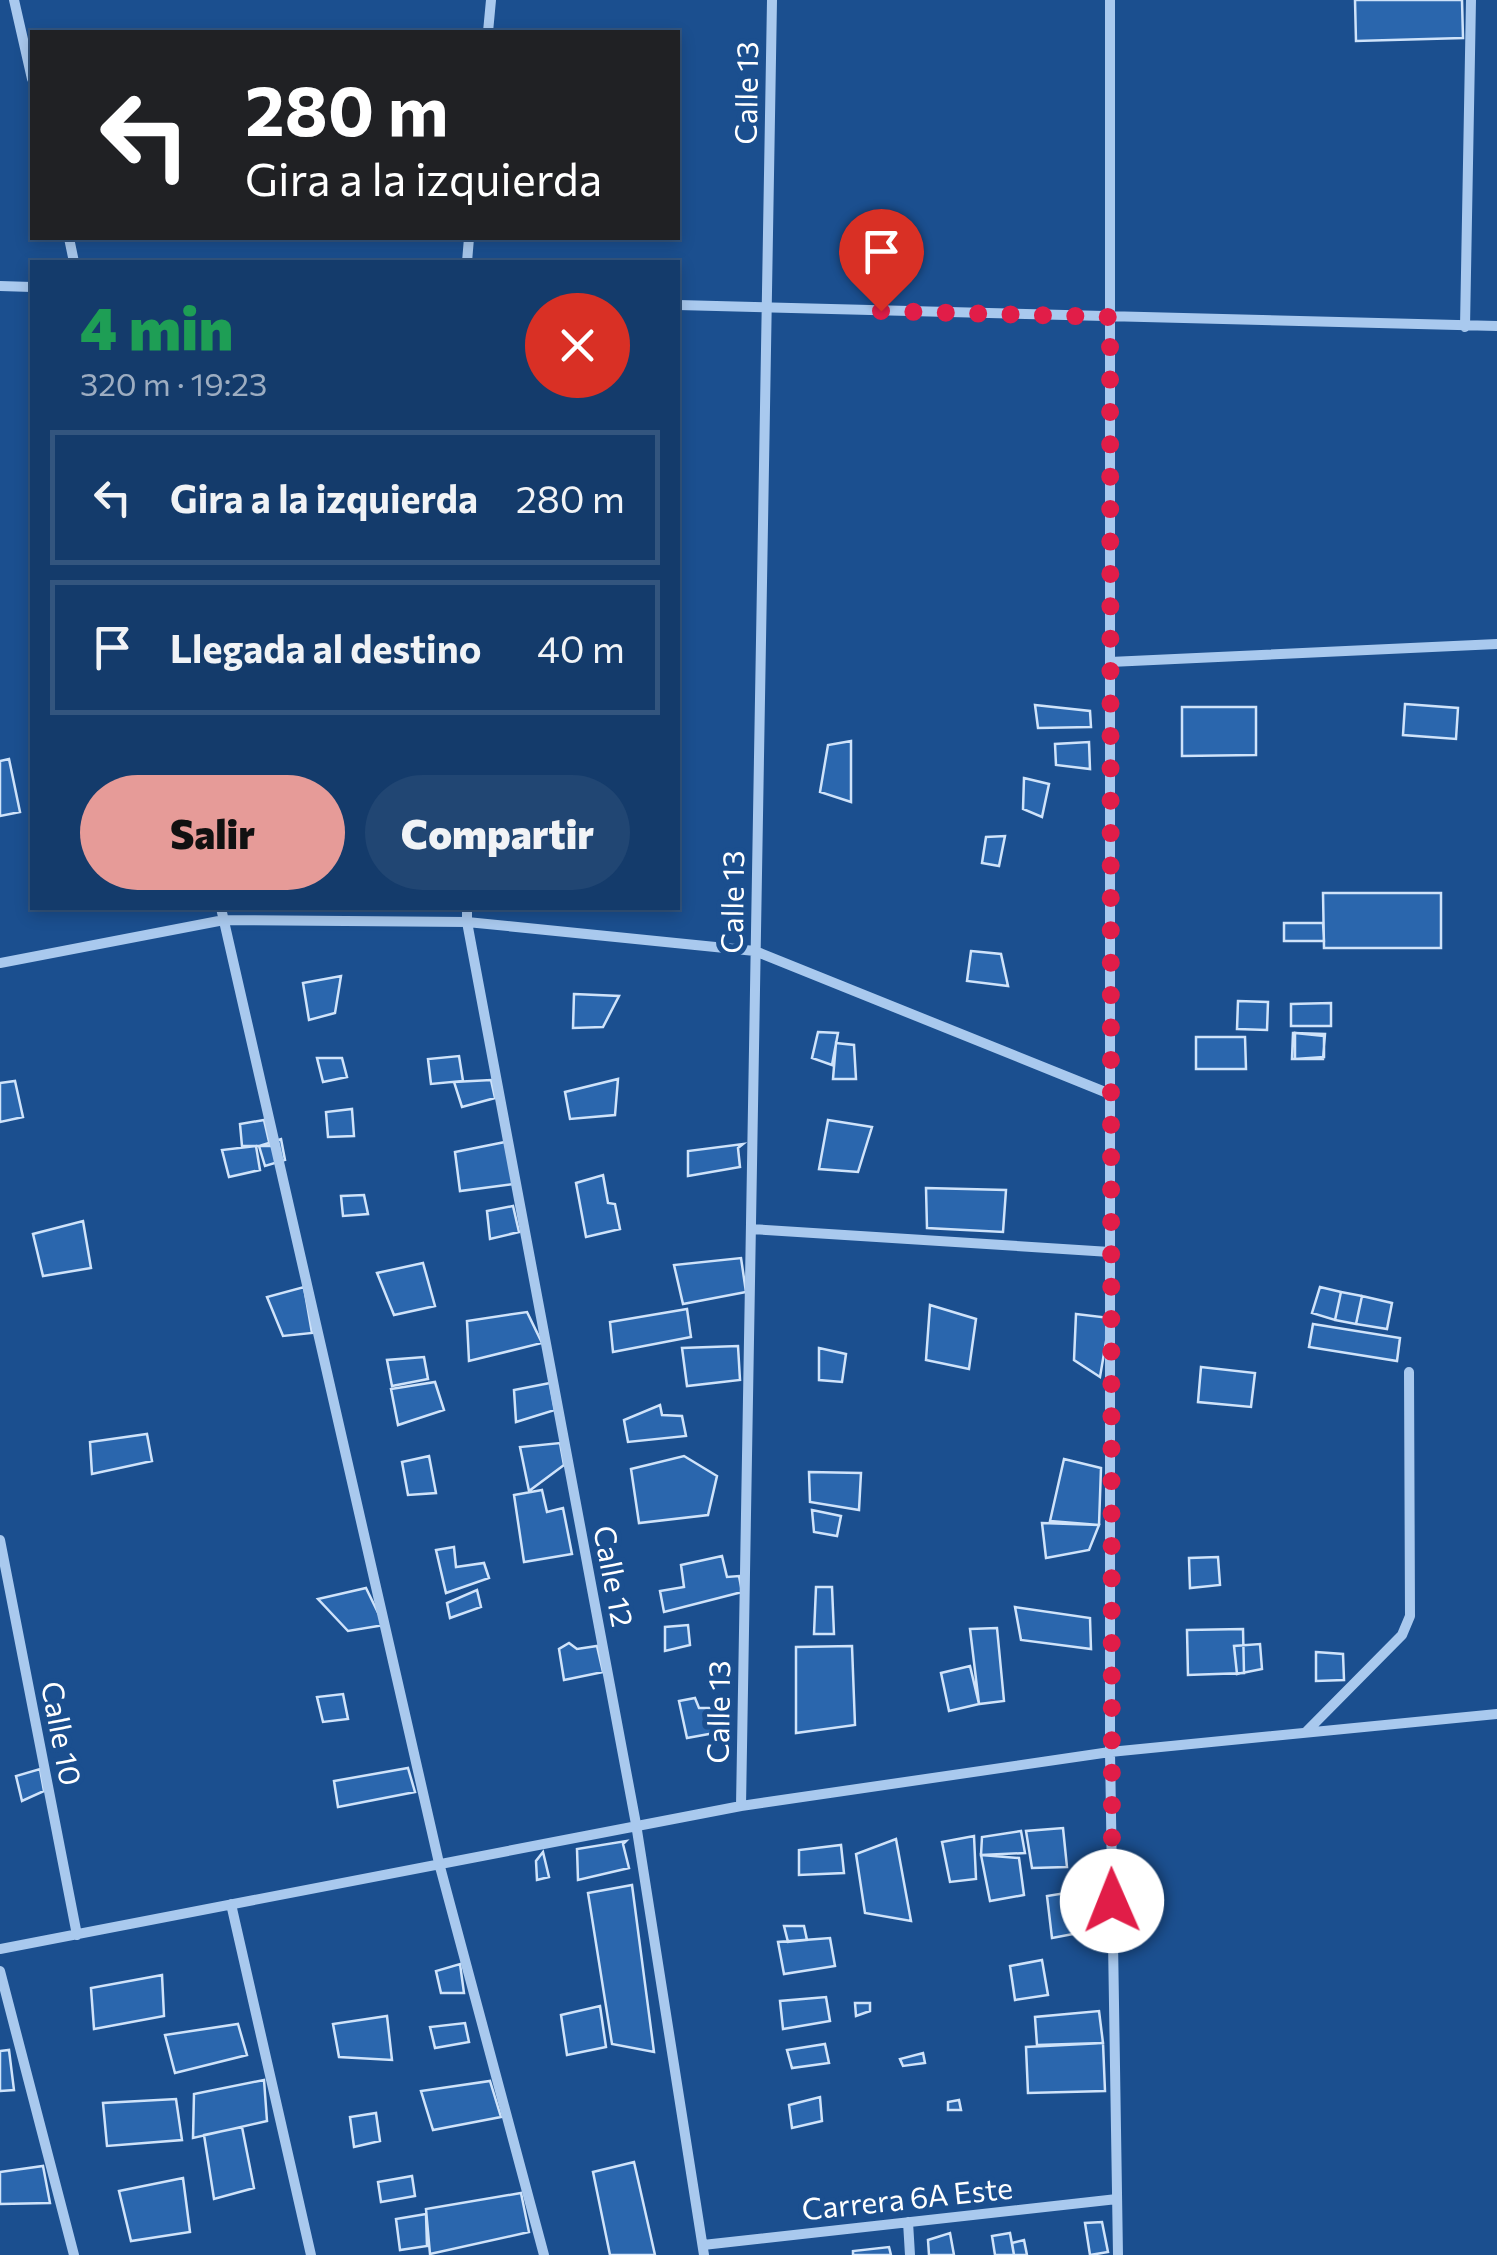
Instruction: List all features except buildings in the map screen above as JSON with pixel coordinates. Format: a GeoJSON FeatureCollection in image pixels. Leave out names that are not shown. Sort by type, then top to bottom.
{"type":"FeatureCollection","features":[{"type":"Feature","properties":{"kind":"street"},"geometry":{"type":"LineString","coordinates":[[14,0],[30,70]]}},
{"type":"Feature","properties":{"kind":"street"},"geometry":{"type":"LineString","coordinates":[[488,30],[491,0]]}},
{"type":"Feature","properties":{"kind":"street","name":"Calle 13"},"geometry":{"type":"LineString","coordinates":[[741,1806],[772,0]]}},
{"type":"Feature","properties":{"kind":"street"},"geometry":{"type":"LineString","coordinates":[[1110,0],[1110,1752],[1118,2255]]}},
{"type":"Feature","properties":{"kind":"street"},"geometry":{"type":"LineString","coordinates":[[1465,327],[1470,0]]}},
{"type":"Feature","properties":{"kind":"street"},"geometry":{"type":"LineString","coordinates":[[0,286],[30,287]]}},
{"type":"Feature","properties":{"kind":"street"},"geometry":{"type":"LineString","coordinates":[[680,305],[1497,326]]}},
{"type":"Feature","properties":{"kind":"street"},"geometry":{"type":"LineString","coordinates":[[1110,662],[1497,644]]}},
{"type":"Feature","properties":{"kind":"street","name":"Calle 12"},"geometry":{"type":"LineString","coordinates":[[467,910],[636,1824],[703,2250]]}},
{"type":"Feature","properties":{"kind":"street"},"geometry":{"type":"LineString","coordinates":[[0,963],[222,914],[467,922],[755,951],[1110,1094]]}},
{"type":"Feature","properties":{"kind":"street"},"geometry":{"type":"LineString","coordinates":[[222,914],[439,1863],[544,2255]]}},
{"type":"Feature","properties":{"kind":"street"},"geometry":{"type":"LineString","coordinates":[[751,1229],[1110,1252]]}},
{"type":"Feature","properties":{"kind":"street"},"geometry":{"type":"LineString","coordinates":[[1306,1732],[1402,1635],[1410,1616],[1409,1372]]}},
{"type":"Feature","properties":{"kind":"street","name":"Calle 10"},"geometry":{"type":"LineString","coordinates":[[0,1540],[78,1935]]}},
{"type":"Feature","properties":{"kind":"street"},"geometry":{"type":"LineString","coordinates":[[0,1948],[741,1806],[1110,1752],[1497,1714]]}},
{"type":"Feature","properties":{"kind":"street"},"geometry":{"type":"LineString","coordinates":[[231,1904],[311,2255]]}},
{"type":"Feature","properties":{"kind":"street"},"geometry":{"type":"LineString","coordinates":[[0,1971],[74,2255]]}},
{"type":"Feature","properties":{"kind":"street","name":"Carrera 6A Este"},"geometry":{"type":"LineString","coordinates":[[703,2250],[1117,2199]]}},
{"type":"Feature","properties":{"kind":"street"},"geometry":{"type":"LineString","coordinates":[[908,2222],[910,2255]]}},
{"type":"Feature","properties":{"kind":"route"},"geometry":{"type":"LineString","coordinates":[[881,311],[1110,317],[1112,1901]]}}]}
